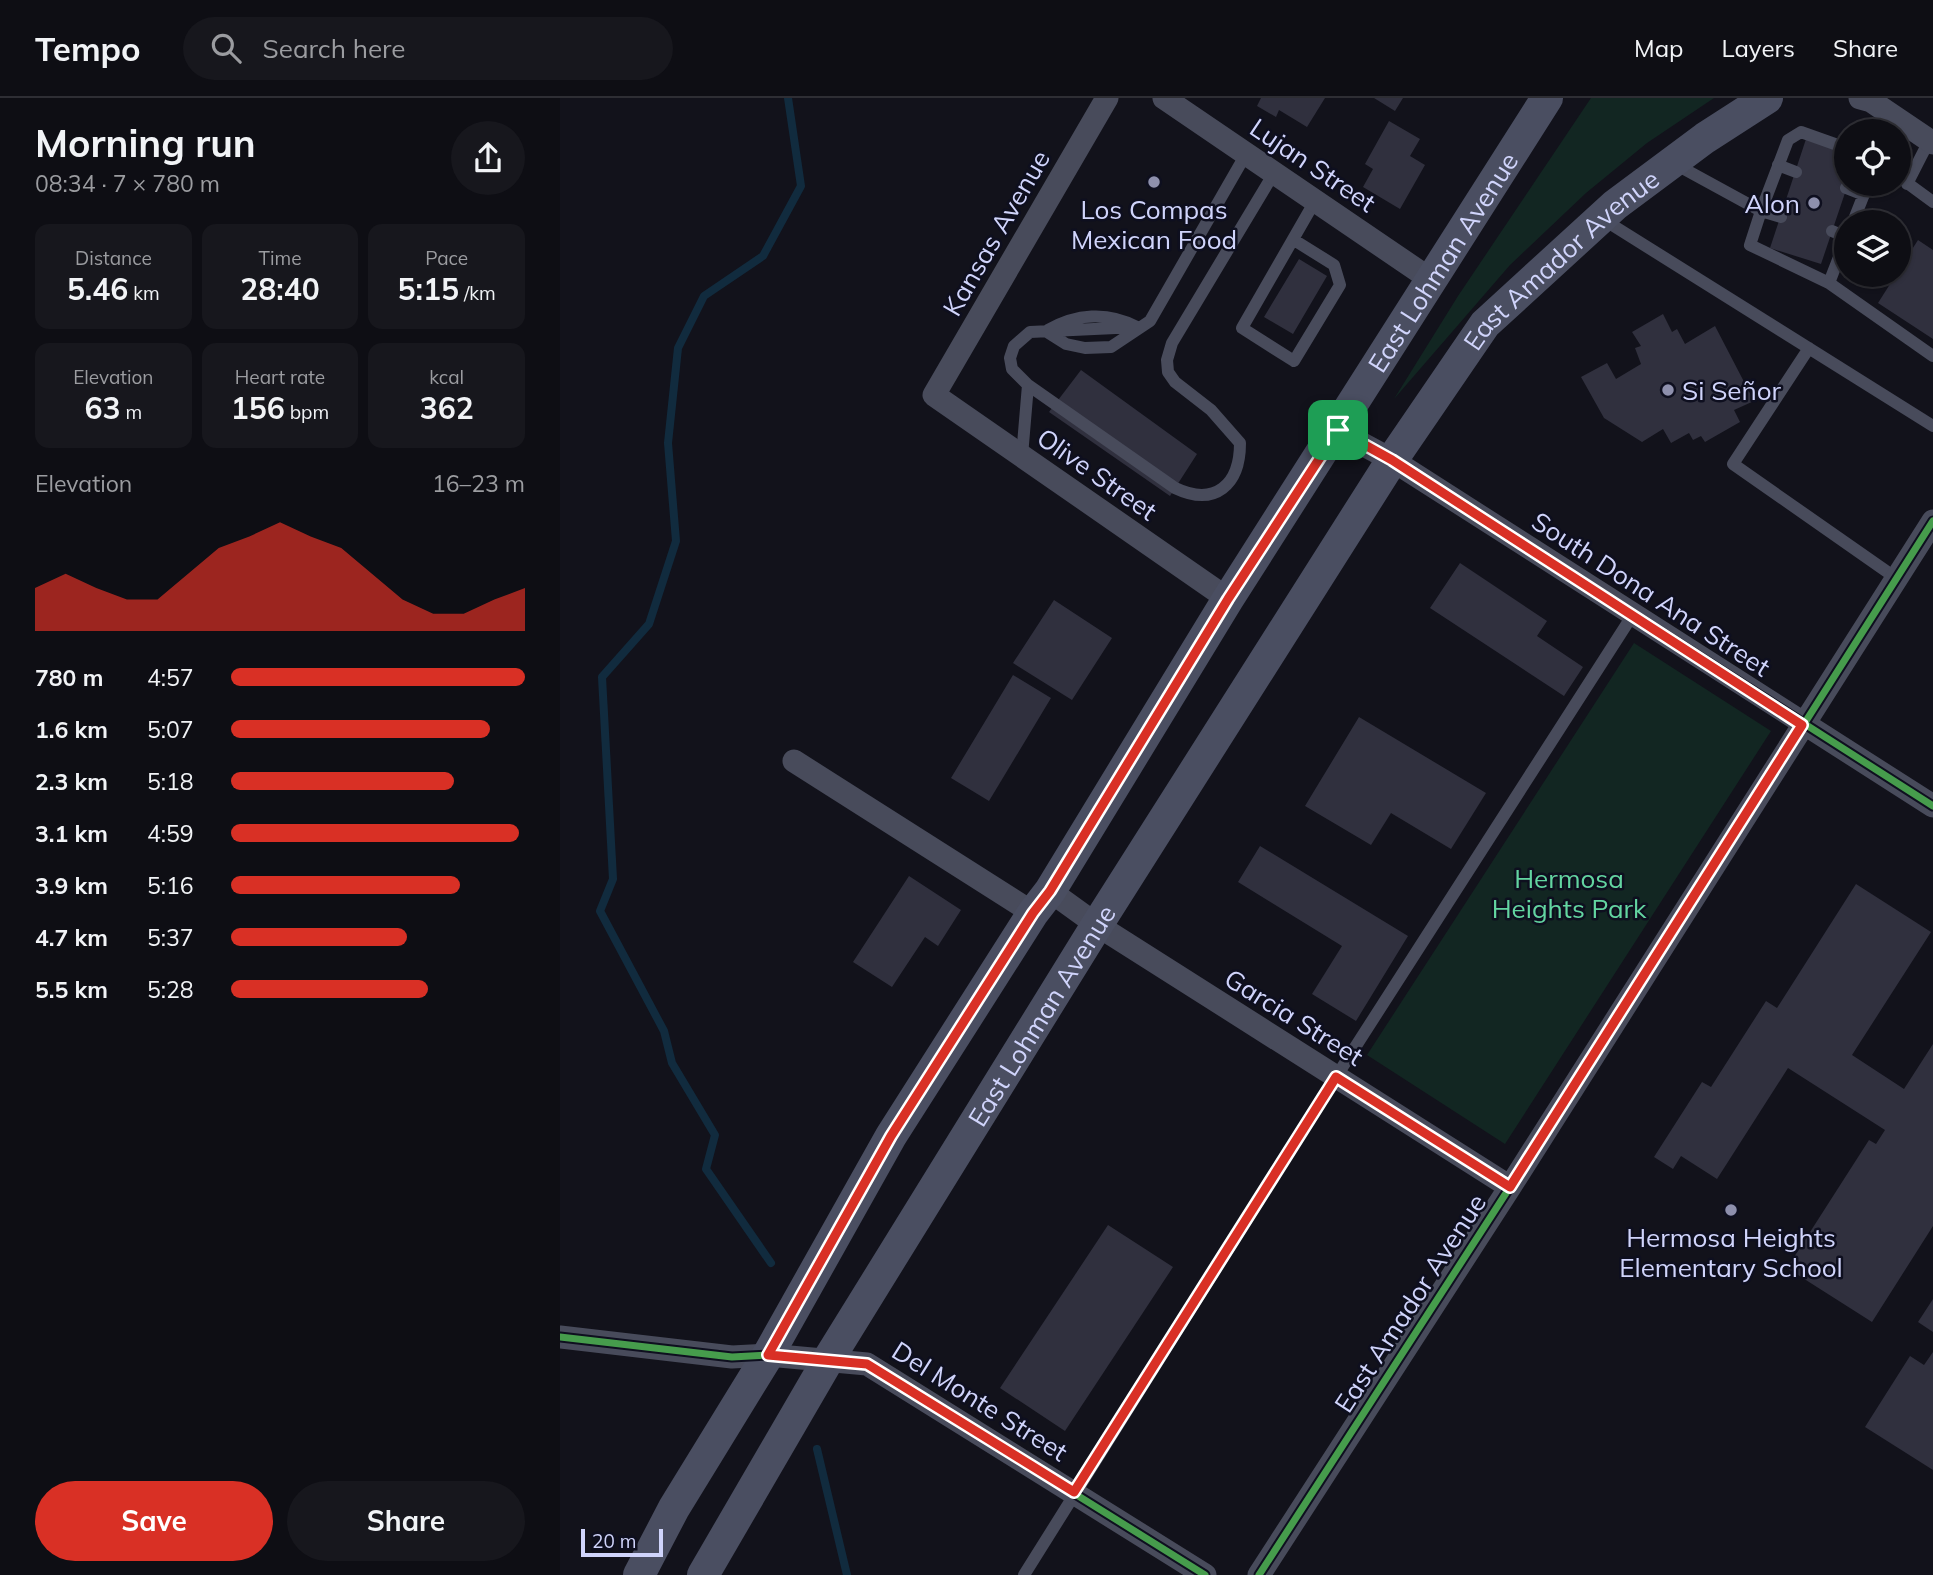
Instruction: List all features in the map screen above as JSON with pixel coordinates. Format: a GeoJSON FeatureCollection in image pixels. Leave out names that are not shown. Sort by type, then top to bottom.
{"type":"FeatureCollection","features":[{"type":"Feature","properties":{"kind":"main road","name":"East Lohman Avenue"},"geometry":{"type":"LineString","coordinates":[[639,1575],[674,1508],[768,1355],[891,1136],[1042,902],[1228,599],[1338,430],[1430,279],[1548,98]]}},
{"type":"Feature","properties":{"kind":"main road","name":"East Amador Avenue"},"geometry":{"type":"LineString","coordinates":[[1392,460],[1485,324],[1601,217],[1672,162],[1767,98]]}},
{"type":"Feature","properties":{"kind":"main road","name":"East Lohman Avenue"},"geometry":{"type":"LineString","coordinates":[[703,1575],[828,1360],[1097,925],[1392,460]]}},
{"type":"Feature","properties":{"kind":"street","name":"Kansas Avenue"},"geometry":{"type":"LineString","coordinates":[[934,395],[1107,98]]}},
{"type":"Feature","properties":{"kind":"street","name":"Lujan Street"},"geometry":{"type":"LineString","coordinates":[[1164,98],[1430,279]]}},
{"type":"Feature","properties":{"kind":"street"},"geometry":{"type":"LineString","coordinates":[[1860,98],[1871,101],[1931,142]]}},
{"type":"Feature","properties":{"kind":"street","name":"Olive Street"},"geometry":{"type":"LineString","coordinates":[[934,395],[1228,599]]}},
{"type":"Feature","properties":{"kind":"street","name":"South Dona Ana Street"},"geometry":{"type":"LineString","coordinates":[[1338,430],[1392,460],[1802,725],[1933,806]]}},
{"type":"Feature","properties":{"kind":"street","name":"East Amador Avenue"},"geometry":{"type":"LineString","coordinates":[[1259,1575],[1510,1187],[1933,521]]}},
{"type":"Feature","properties":{"kind":"street","name":"Garcia Street"},"geometry":{"type":"LineString","coordinates":[[794,761],[1042,902],[1097,925],[1510,1187]]}},
{"type":"Feature","properties":{"kind":"street"},"geometry":{"type":"LineString","coordinates":[[560,1337],[732,1357],[768,1355],[828,1360]]}},
{"type":"Feature","properties":{"kind":"street","name":"Del Monte Street"},"geometry":{"type":"LineString","coordinates":[[828,1360],[867,1364],[1205,1575]]}},
{"type":"Feature","properties":{"kind":"lane"},"geometry":{"type":"LineString","coordinates":[[1834,144],[1801,132],[1788,140],[1750,245],[1829,283],[1933,356]]}},
{"type":"Feature","properties":{"kind":"lane"},"geometry":{"type":"LineString","coordinates":[[1911,170],[1931,142]]}},
{"type":"Feature","properties":{"kind":"lane"},"geometry":{"type":"LineString","coordinates":[[1046,331],[1066,344],[1085,348],[1111,347],[1136,327],[1150,321],[1245,154]]}},
{"type":"Feature","properties":{"kind":"lane"},"geometry":{"type":"LineString","coordinates":[[1672,162],[1761,211],[1781,217]]}},
{"type":"Feature","properties":{"kind":"lane"},"geometry":{"type":"LineString","coordinates":[[1778,165],[1796,172]]}},
{"type":"Feature","properties":{"kind":"lane"},"geometry":{"type":"LineString","coordinates":[[1136,327],[1104,315],[1066,320],[1046,331],[1030,332],[1021,338],[1010,358],[1012,369],[1028,385],[1175,488],[1194,497],[1214,494],[1225,486],[1237,470],[1240,443],[1211,410],[1175,382],[1168,372],[1167,360],[1172,343],[1274,173]]}},
{"type":"Feature","properties":{"kind":"lane"},"geometry":{"type":"LineString","coordinates":[[1911,187],[1933,202]]}},
{"type":"Feature","properties":{"kind":"lane"},"geometry":{"type":"LineString","coordinates":[[1294,240],[1335,265],[1340,285],[1294,360],[1242,328],[1315,201]]}},
{"type":"Feature","properties":{"kind":"lane"},"geometry":{"type":"LineString","coordinates":[[1601,217],[1933,426]]}},
{"type":"Feature","properties":{"kind":"lane"},"geometry":{"type":"LineString","coordinates":[[1829,283],[1834,270]]}},
{"type":"Feature","properties":{"kind":"lane"},"geometry":{"type":"LineString","coordinates":[[1809,348],[1733,464],[1896,578]]}},
{"type":"Feature","properties":{"kind":"lane"},"geometry":{"type":"LineString","coordinates":[[1022,456],[1028,385]]}},
{"type":"Feature","properties":{"kind":"lane"},"geometry":{"type":"LineString","coordinates":[[1024,1575],[1336,1077],[1632,615]]}},
{"type":"Feature","properties":{"kind":"green space"},"geometry":{"type":"Polygon","coordinates":[[[1591,98],[1714,98],[1647,143],[1586,193],[1510,265],[1394,399],[1458,296],[1591,98]]]}},
{"type":"Feature","properties":{"kind":"green space","name":"Hermosa Heights Park"},"geometry":{"type":"Polygon","coordinates":[[[1634,643],[1771,731],[1505,1144],[1367,1055],[1634,643]]]}},
{"type":"Feature","properties":{"kind":"building"},"geometry":{"type":"Polygon","coordinates":[[[1261,98],[1325,98],[1307,127],[1279,110],[1276,117],[1257,106],[1261,98]]]}},
{"type":"Feature","properties":{"kind":"building"},"geometry":{"type":"Polygon","coordinates":[[[1374,98],[1403,98],[1395,111],[1374,98]]]}},
{"type":"Feature","properties":{"kind":"building"},"geometry":{"type":"Polygon","coordinates":[[[1389,121],[1420,139],[1410,156],[1425,165],[1400,209],[1363,187],[1373,169],[1365,164],[1389,121]]]}},
{"type":"Feature","properties":{"kind":"building","name":"Alon"},"geometry":{"type":"Polygon","coordinates":[[[1806,139],[1834,148],[1834,196],[1844,196],[1839,210],[1834,210],[1834,225],[1821,264],[1770,248],[1806,139]]]}},
{"type":"Feature","properties":{"kind":"building"},"geometry":{"type":"Polygon","coordinates":[[[1918,240],[1933,250],[1933,339],[1878,303],[1888,287],[1911,287],[1911,251],[1918,240]]]}},
{"type":"Feature","properties":{"kind":"building"},"geometry":{"type":"Polygon","coordinates":[[[1299,259],[1327,276],[1293,334],[1264,317],[1299,259]]]}},
{"type":"Feature","properties":{"kind":"building","name":"Si Señor"},"geometry":{"type":"Polygon","coordinates":[[[1663,314],[1672,332],[1677,329],[1685,344],[1715,326],[1754,401],[1734,410],[1740,422],[1705,442],[1701,436],[1693,440],[1689,433],[1671,443],[1663,429],[1642,442],[1604,418],[1581,377],[1607,363],[1616,379],[1641,364],[1635,348],[1641,346],[1632,332],[1663,314]]]}},
{"type":"Feature","properties":{"kind":"building"},"geometry":{"type":"Polygon","coordinates":[[[1081,370],[1197,454],[1170,496],[1049,412],[1081,370]]]}},
{"type":"Feature","properties":{"kind":"building"},"geometry":{"type":"Polygon","coordinates":[[[1460,563],[1547,621],[1537,636],[1583,667],[1564,696],[1430,608],[1460,563]]]}},
{"type":"Feature","properties":{"kind":"building"},"geometry":{"type":"Polygon","coordinates":[[[1054,600],[1112,638],[1072,700],[1013,663],[1054,600]]]}},
{"type":"Feature","properties":{"kind":"building"},"geometry":{"type":"Polygon","coordinates":[[[1013,675],[1051,698],[989,801],[951,778],[1013,675]]]}},
{"type":"Feature","properties":{"kind":"building"},"geometry":{"type":"Polygon","coordinates":[[[1359,717],[1486,793],[1451,849],[1391,813],[1371,845],[1305,806],[1359,717]]]}},
{"type":"Feature","properties":{"kind":"building"},"geometry":{"type":"Polygon","coordinates":[[[1260,846],[1408,936],[1356,1021],[1312,994],[1342,946],[1238,882],[1260,846]]]}},
{"type":"Feature","properties":{"kind":"building"},"geometry":{"type":"Polygon","coordinates":[[[909,876],[961,910],[938,946],[925,937],[892,987],[853,962],[909,876]]]}},
{"type":"Feature","properties":{"kind":"building"},"geometry":{"type":"Polygon","coordinates":[[[1856,884],[1931,932],[1852,1055],[1904,1089],[1933,1044],[1933,1226],[1872,1322],[1787,1268],[1869,1140],[1876,1144],[1885,1130],[1788,1068],[1717,1179],[1681,1156],[1673,1169],[1654,1157],[1702,1082],[1711,1087],[1766,1001],[1777,1008],[1856,884]]]}},
{"type":"Feature","properties":{"kind":"building"},"geometry":{"type":"Polygon","coordinates":[[[1108,1225],[1173,1267],[1065,1431],[1000,1388],[1108,1225]]]}},
{"type":"Feature","properties":{"kind":"building"},"geometry":{"type":"Polygon","coordinates":[[[1933,1299],[1933,1332],[1918,1322],[1933,1299]]]}},
{"type":"Feature","properties":{"kind":"building"},"geometry":{"type":"Polygon","coordinates":[[[1933,1352],[1933,1470],[1865,1427],[1910,1356],[1924,1365],[1933,1352]]]}},
{"type":"Feature","properties":{"kind":"waterway"},"geometry":{"type":"LineString","coordinates":[[771,1263],[706,1169],[715,1135],[672,1063],[664,1031],[600,911],[613,879],[602,677],[649,624],[676,541],[668,443],[678,348],[704,296],[763,256],[801,186],[788,98]]}},
{"type":"Feature","properties":{"kind":"waterway"},"geometry":{"type":"LineString","coordinates":[[817,1449],[847,1575]]}},
{"type":"Feature","properties":{"kind":"cycle path"},"geometry":{"type":"LineString","coordinates":[[1338,431],[1392,460],[1933,806]]}},
{"type":"Feature","properties":{"kind":"cycle path"},"geometry":{"type":"LineString","coordinates":[[1259,1575],[1510,1187],[1933,521]]}},
{"type":"Feature","properties":{"kind":"cycle path"},"geometry":{"type":"LineString","coordinates":[[560,1337],[732,1357],[768,1355],[867,1364],[1205,1575]]}},
{"type":"Feature","properties":{"kind":"place","name":"Los Compas Mexican Food"},"geometry":{"type":"Point","coordinates":[1154,182]}},
{"type":"Feature","properties":{"kind":"place","name":"Alon"},"geometry":{"type":"Point","coordinates":[1814,203]}},
{"type":"Feature","properties":{"kind":"place","name":"Si Señor"},"geometry":{"type":"Point","coordinates":[1668,390]}},
{"type":"Feature","properties":{"kind":"place","name":"Hermosa Heights Elementary School"},"geometry":{"type":"Point","coordinates":[1731,1210]}},
{"type":"Feature","properties":{"kind":"route"},"geometry":{"type":"LineString","coordinates":[[1338,430],[1392,460],[1802,725],[1510,1187],[1336,1077],[1074,1492],[929,1405],[867,1364],[768,1355],[891,1136],[1033,913],[1050,891],[1228,599],[1338,430]]}}]}
